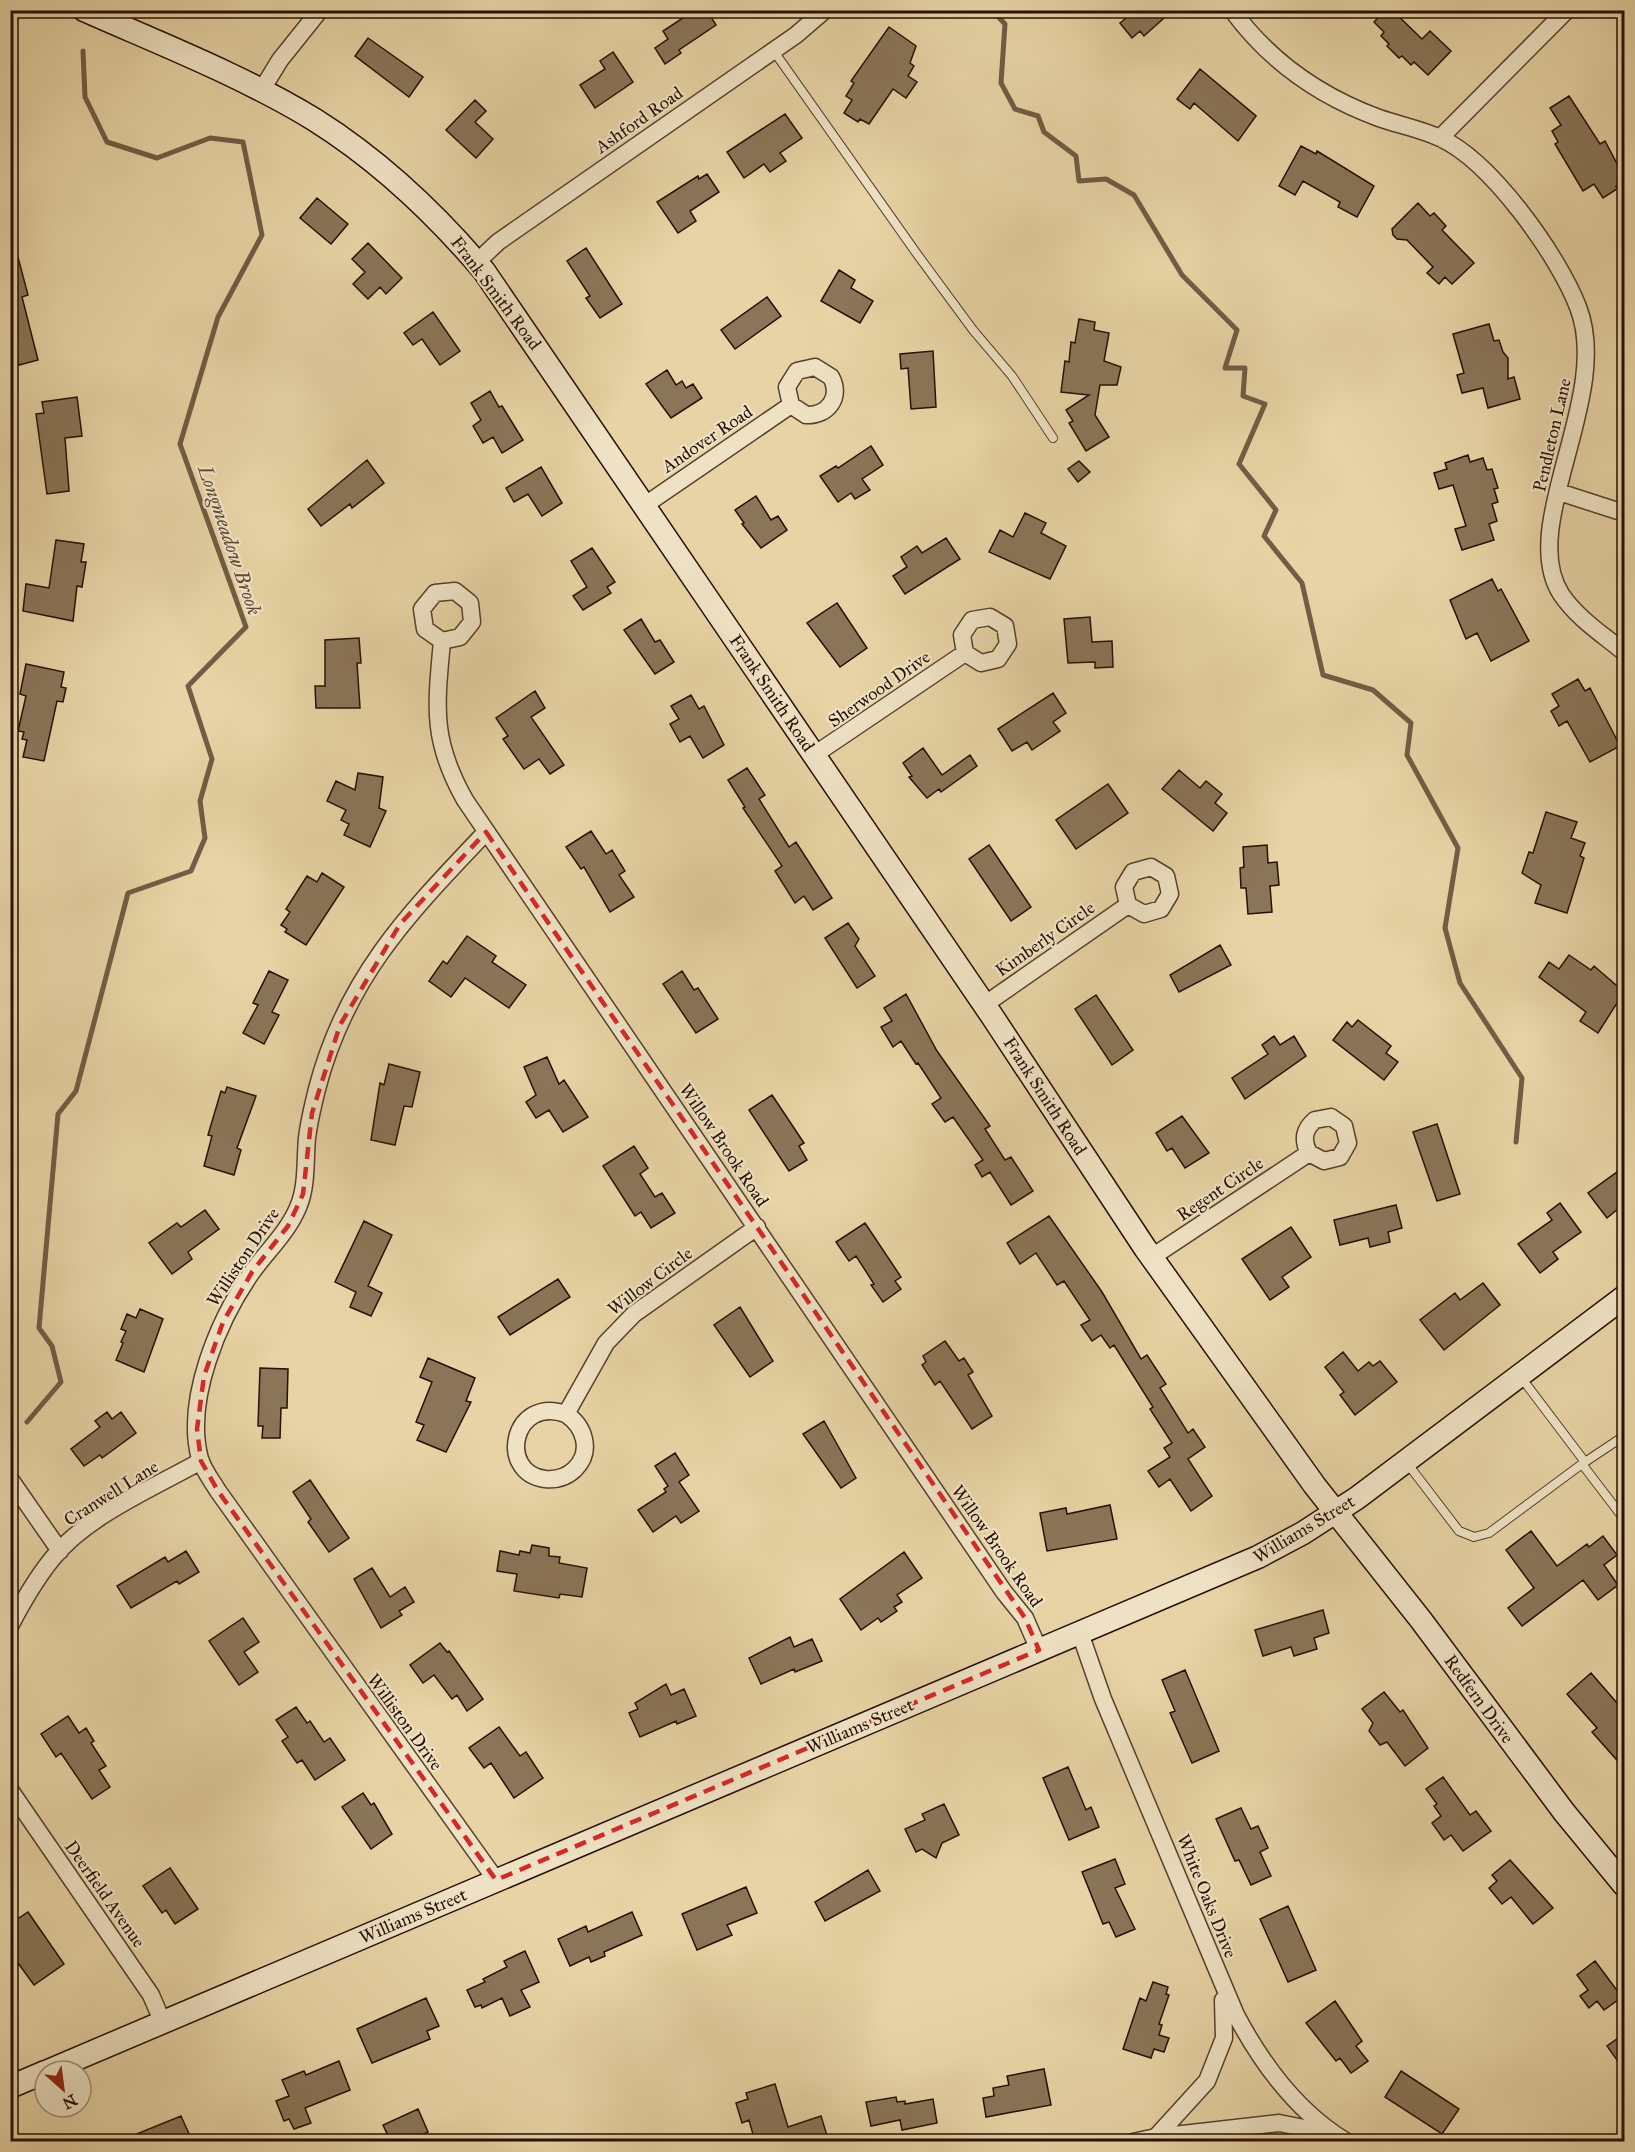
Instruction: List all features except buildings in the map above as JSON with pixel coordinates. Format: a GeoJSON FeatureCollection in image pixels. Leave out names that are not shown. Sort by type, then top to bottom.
{"type":"FeatureCollection","features":[{"type":"Feature","properties":{"kind":"street","name":"Frank Smith Road"},"geometry":{"type":"LineString","coordinates":[[84,10],[261,91],[315,120],[378,165],[441,222],[477,262],[645,505],[1152,1257],[1315,1486],[1336,1511]]}},
{"type":"Feature","properties":{"kind":"street"},"geometry":{"type":"LineString","coordinates":[[261,91],[280,60],[320,10]]}},
{"type":"Feature","properties":{"kind":"street","name":"Ashford Road"},"geometry":{"type":"LineString","coordinates":[[477,262],[498,242],[773,51],[825,10]]}},
{"type":"Feature","properties":{"kind":"street","name":"Pendleton Lane"},"geometry":{"type":"LineString","coordinates":[[1232,10],[1266,52],[1303,81],[1341,103],[1440,138],[1458,149],[1520,209],[1540,237],[1579,309],[1587,347],[1584,388],[1548,539],[1552,576],[1574,610],[1624,652]]}},
{"type":"Feature","properties":{"kind":"street"},"geometry":{"type":"LineString","coordinates":[[1440,138],[1568,10]]}},
{"type":"Feature","properties":{"kind":"street","name":"Andover Road"},"geometry":{"type":"LineString","coordinates":[[645,505],[791,405]]}},
{"type":"Feature","properties":{"kind":"street"},"geometry":{"type":"LineString","coordinates":[[1559,492],[1624,513]]}},
{"type":"Feature","properties":{"kind":"street","name":"Willow Brook Road"},"geometry":{"type":"LineString","coordinates":[[442,641],[436,703],[439,741],[456,784],[486,832],[1004,1592],[1025,1618],[1039,1650]]}},
{"type":"Feature","properties":{"kind":"street","name":"Sherwood Drive"},"geometry":{"type":"LineString","coordinates":[[814,755],[965,653]]}},
{"type":"Feature","properties":{"kind":"street","name":"Williston Drive"},"geometry":{"type":"LineString","coordinates":[[486,832],[399,924],[363,978],[340,1025],[323,1068],[312,1113],[303,1194],[288,1226],[237,1296],[209,1359],[198,1412],[197,1445],[201,1461],[218,1491],[358,1690],[496,1880]]}},
{"type":"Feature","properties":{"kind":"street","name":"Kimberly Circle"},"geometry":{"type":"LineString","coordinates":[[984,1005],[1128,904]]}},
{"type":"Feature","properties":{"kind":"street","name":"Regent Circle"},"geometry":{"type":"LineString","coordinates":[[1152,1257],[1309,1153]]}},
{"type":"Feature","properties":{"kind":"street","name":"Willow Circle"},"geometry":{"type":"LineString","coordinates":[[566,1414],[606,1343],[622,1324],[757,1227]]}},
{"type":"Feature","properties":{"kind":"street","name":"Williams Street"},"geometry":{"type":"LineString","coordinates":[[77,2059],[1258,1557],[1336,1511],[1407,1462],[1624,1297]]}},
{"type":"Feature","properties":{"kind":"street"},"geometry":{"type":"LineString","coordinates":[[549,1410],[566,1414],[574,1419],[584,1435],[585,1444],[580,1462],[575,1469],[559,1479],[541,1479],[532,1475],[516,1454],[516,1436],[520,1428],[525,1421],[540,1412],[549,1410]]}},
{"type":"Feature","properties":{"kind":"street","name":"Cranwell Lane"},"geometry":{"type":"LineString","coordinates":[[10,1626],[22,1602],[60,1551],[86,1528],[201,1461]]}},
{"type":"Feature","properties":{"kind":"street"},"geometry":{"type":"LineString","coordinates":[[10,1479],[60,1551]]}},
{"type":"Feature","properties":{"kind":"street","name":"Redfern Drive"},"geometry":{"type":"LineString","coordinates":[[1336,1511],[1421,1620],[1564,1812],[1624,1885]]}},
{"type":"Feature","properties":{"kind":"street","name":"White Oaks Drive"},"geometry":{"type":"LineString","coordinates":[[1080,1633],[1103,1699],[1221,1984],[1260,2056],[1285,2089],[1341,2138]]}},
{"type":"Feature","properties":{"kind":"street","name":"Deerfield Avenue"},"geometry":{"type":"LineString","coordinates":[[10,1790],[151,1995],[163,2023]]}},
{"type":"Feature","properties":{"kind":"street"},"geometry":{"type":"LineString","coordinates":[[1156,2137],[1181,2112],[1213,2071],[1224,2038],[1221,1984]]}},
{"type":"Feature","properties":{"kind":"street","name":"Williams Street"},"geometry":{"type":"LineString","coordinates":[[10,2087],[33,2077]]}},
{"type":"Feature","properties":{"kind":"street"},"geometry":{"type":"LineString","coordinates":[[1133,2142],[1156,2137],[1279,2123],[1341,2138]]}},
{"type":"Feature","properties":{"kind":"lane"},"geometry":{"type":"LineString","coordinates":[[773,51],[917,254],[1012,376],[1053,438]]}},
{"type":"Feature","properties":{"kind":"lane"},"geometry":{"type":"LineString","coordinates":[[1520,1376],[1624,1519]]}},
{"type":"Feature","properties":{"kind":"lane"},"geometry":{"type":"LineString","coordinates":[[1407,1462],[1459,1531],[1474,1537],[1489,1533],[1583,1463],[1624,1436]]}},
{"type":"Feature","properties":{"kind":"highlighted area"},"geometry":{"type":"Polygon","coordinates":[[[486,832],[1025,1618],[1039,1650],[496,1880],[218,1491],[201,1461],[197,1429],[204,1376],[223,1322],[252,1272],[288,1226],[303,1194],[312,1113],[340,1025],[400,924],[486,832]]]}},
{"type":"Feature","properties":{"kind":"waterway"},"geometry":{"type":"LineString","coordinates":[[992,10],[1005,24],[1001,83],[1015,109],[1038,116],[1044,132],[1076,156],[1079,181],[1106,179],[1134,195],[1182,275],[1237,330],[1225,368],[1245,368],[1243,396],[1265,404],[1239,464],[1276,510],[1264,536],[1302,583],[1323,675],[1373,690],[1411,723],[1407,755],[1458,848],[1445,928],[1460,983],[1522,1078],[1516,1142]]}},
{"type":"Feature","properties":{"kind":"waterway","name":"Longmeadow Brook"},"geometry":{"type":"LineString","coordinates":[[27,1422],[61,1382],[52,1346],[39,1328],[58,1114],[76,1091],[128,893],[191,871],[205,838],[200,801],[212,759],[188,686],[246,627],[180,444],[218,317],[262,235],[243,142],[210,138],[157,158],[107,142],[85,97],[83,51]]}}]}
